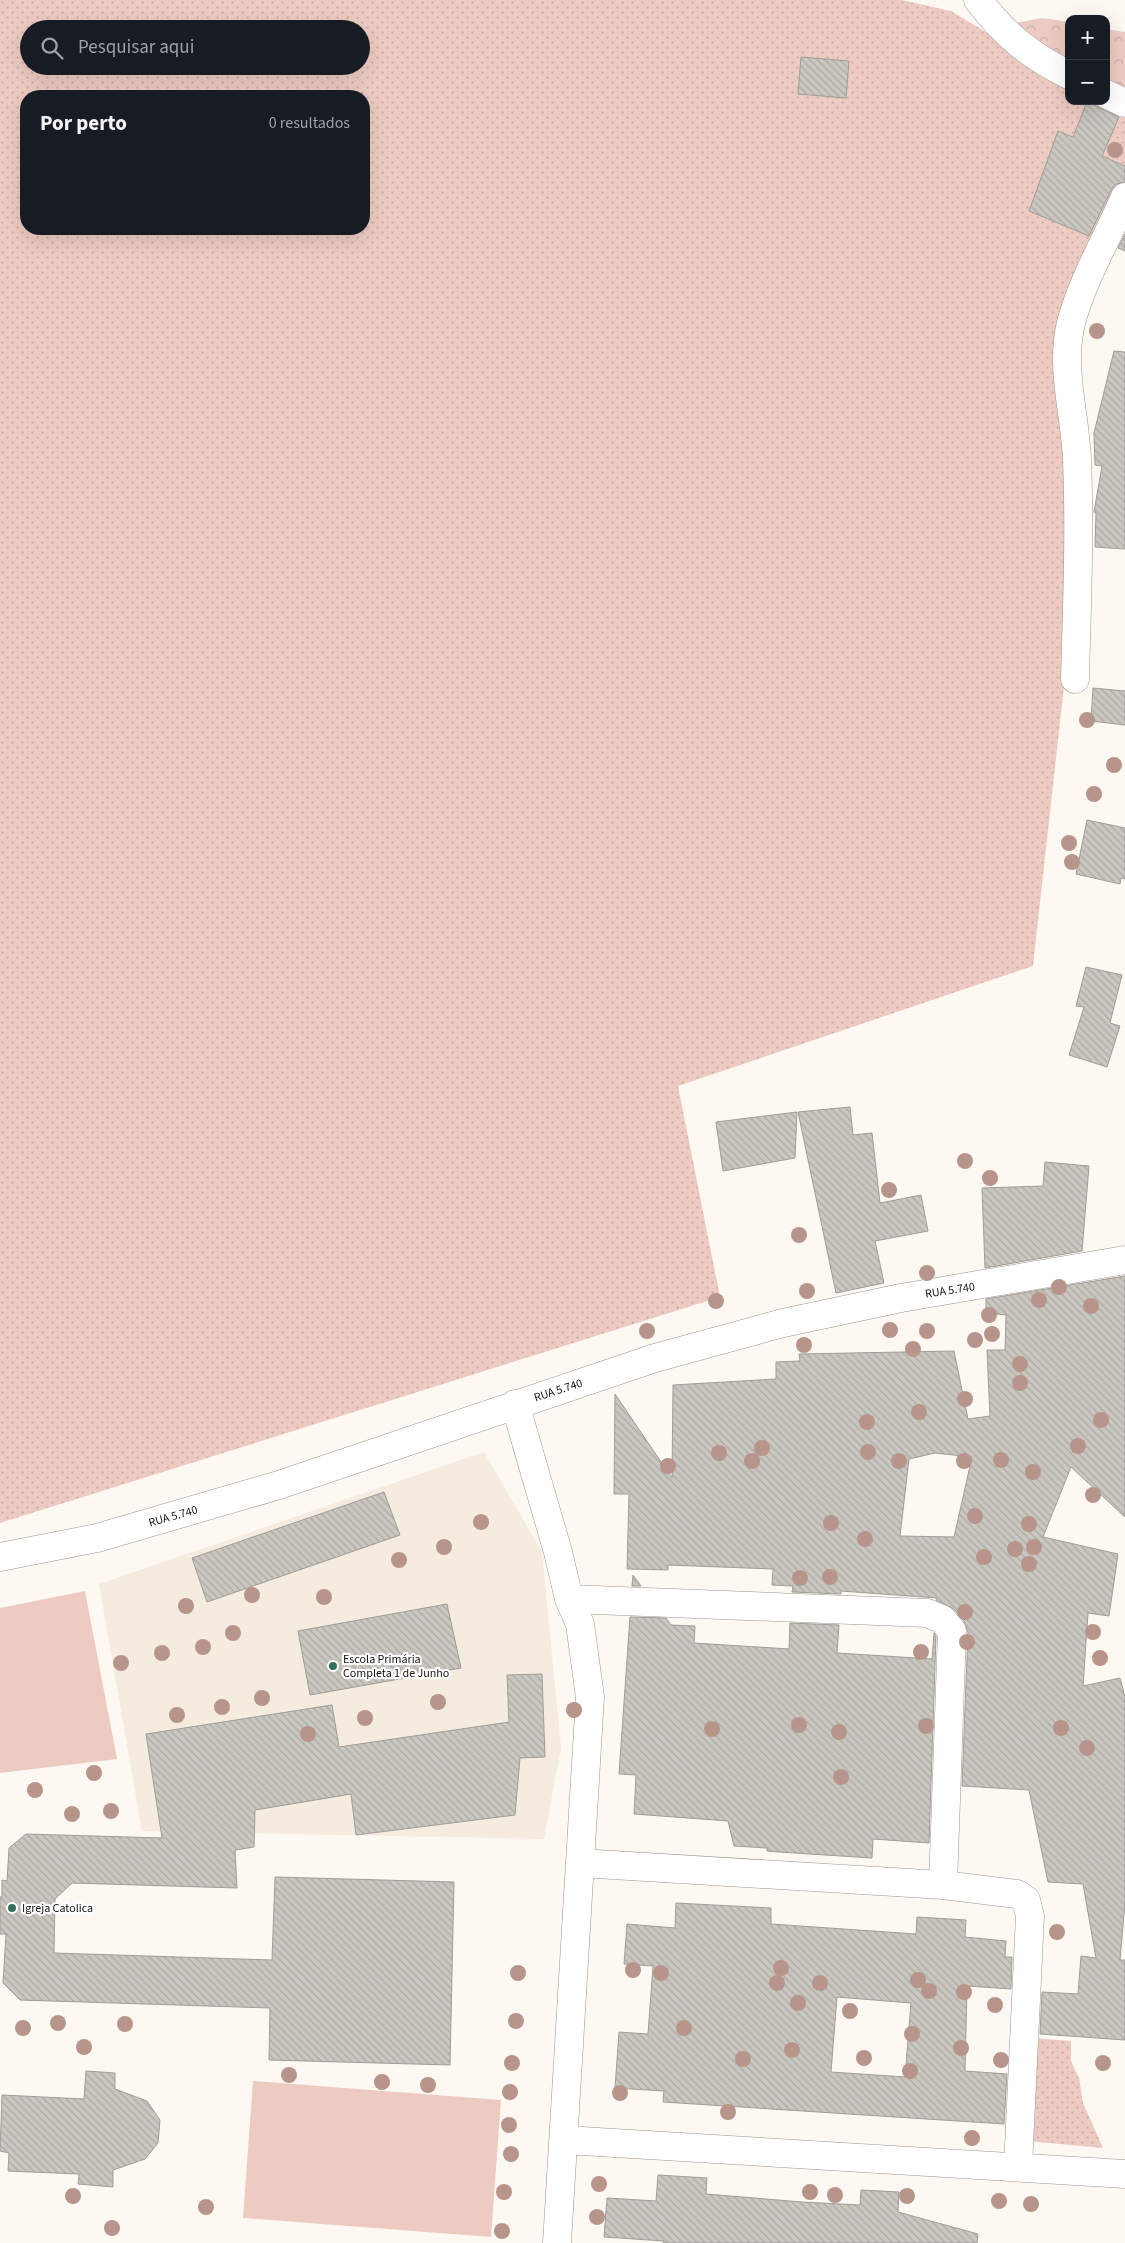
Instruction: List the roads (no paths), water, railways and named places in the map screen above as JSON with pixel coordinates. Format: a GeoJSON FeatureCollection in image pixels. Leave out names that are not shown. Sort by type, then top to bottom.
{"type":"FeatureCollection","features":[{"type":"Feature","properties":{"kind":"street"},"geometry":{"type":"LineString","coordinates":[[978,0],[1001,28],[1023,49],[1065,73]]}},
{"type":"Feature","properties":{"kind":"street"},"geometry":{"type":"LineString","coordinates":[[1110,96],[1125,102]]}},
{"type":"Feature","properties":{"kind":"street"},"geometry":{"type":"LineString","coordinates":[[1075,679],[1080,528],[1076,443],[1066,362],[1071,324],[1084,284],[1125,198]]}},
{"type":"Feature","properties":{"kind":"street","name":"RUA 5.740"},"geometry":{"type":"LineString","coordinates":[[0,1557],[97,1538],[280,1485],[515,1404],[656,1358],[783,1323],[901,1298],[1125,1260]]}},
{"type":"Feature","properties":{"kind":"street"},"geometry":{"type":"LineString","coordinates":[[515,1404],[558,1552],[568,1599],[580,1624],[590,1697],[565,2140],[557,2243]]}},
{"type":"Feature","properties":{"kind":"street"},"geometry":{"type":"LineString","coordinates":[[568,1599],[927,1613],[942,1619],[952,1632],[944,1885]]}},
{"type":"Feature","properties":{"kind":"street"},"geometry":{"type":"LineString","coordinates":[[580,1863],[944,1885],[1016,1894],[1026,1900],[1029,1925],[1018,2168]]}},
{"type":"Feature","properties":{"kind":"street"},"geometry":{"type":"LineString","coordinates":[[565,2140],[1125,2174]]}},
{"type":"Feature","properties":{"kind":"place","name":"Escola Primária Completa 1 de Junho"},"geometry":{"type":"Point","coordinates":[333,1666]}},
{"type":"Feature","properties":{"kind":"place","name":"Igreja Catolica"},"geometry":{"type":"Point","coordinates":[12,1908]}}]}
